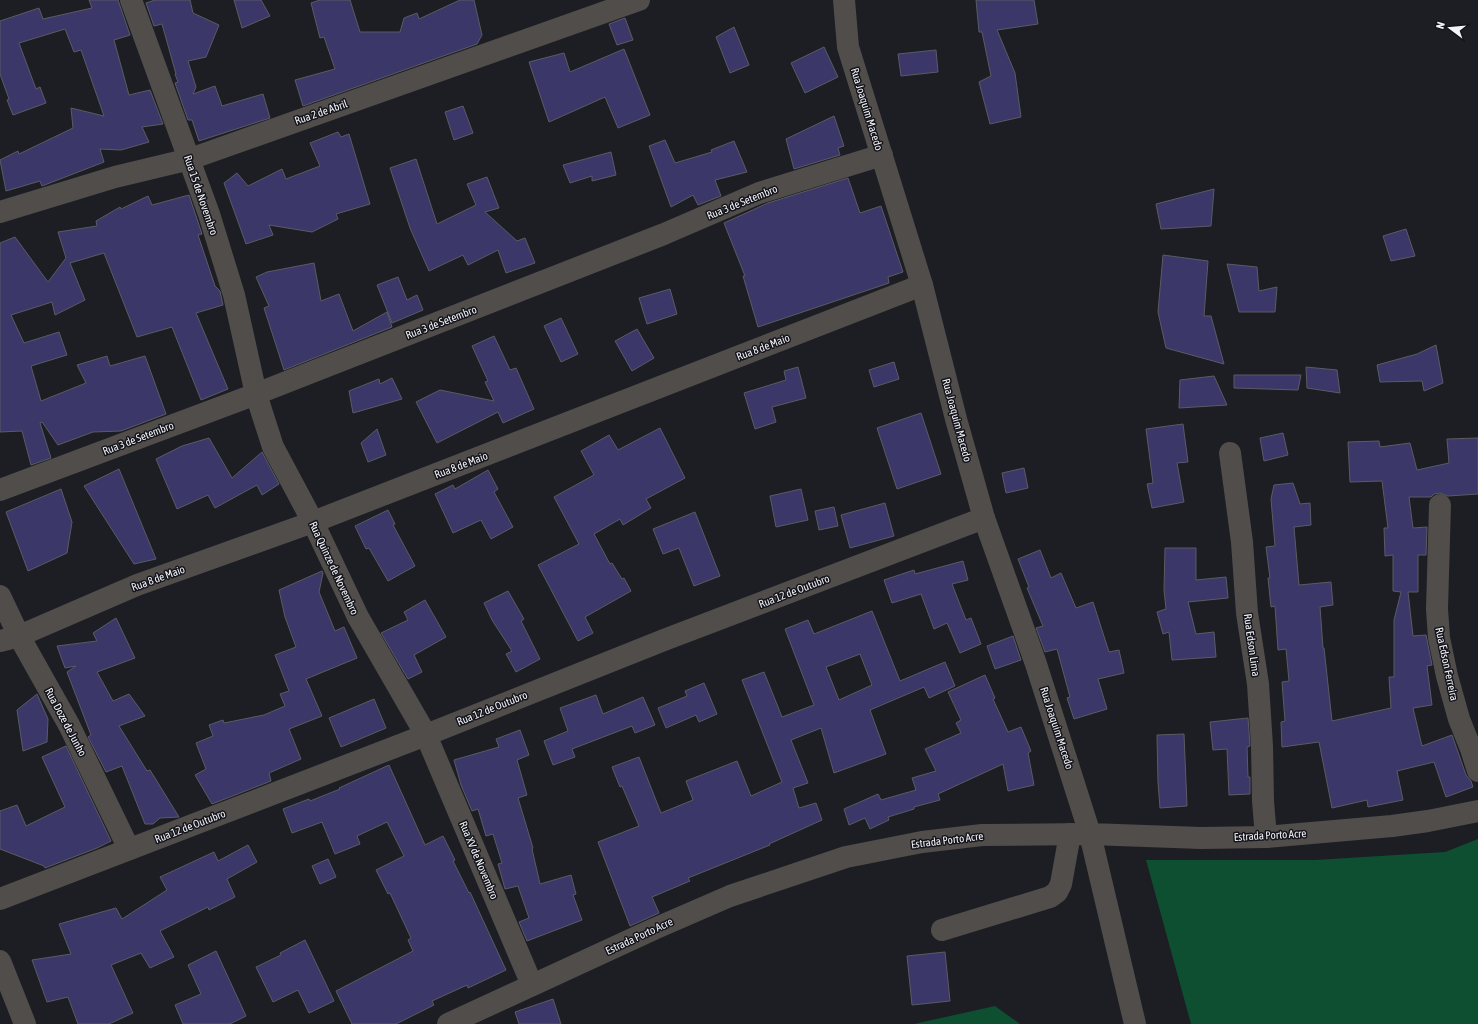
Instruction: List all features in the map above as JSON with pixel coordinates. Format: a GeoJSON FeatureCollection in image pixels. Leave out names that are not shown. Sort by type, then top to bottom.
{"type":"FeatureCollection","features":[{"type":"Feature","properties":{"kind":"street","name":"Rua 15 de Novembro"},"geometry":{"type":"LineString","coordinates":[[131,0],[190,159],[234,295],[256,394]]}},
{"type":"Feature","properties":{"kind":"street","name":"Rua 2 de Abril"},"geometry":{"type":"LineString","coordinates":[[0,212],[115,177],[190,159],[639,0]]}},
{"type":"Feature","properties":{"kind":"street","name":"Rua Joaquim Macedo"},"geometry":{"type":"LineString","coordinates":[[844,0],[848,47],[922,285],[956,419],[984,518],[1036,664],[1080,834],[1135,1024]]}},
{"type":"Feature","properties":{"kind":"street","name":"Rua 3 de Setembro"},"geometry":{"type":"LineString","coordinates":[[0,490],[256,394],[657,237],[759,193],[882,155]]}},
{"type":"Feature","properties":{"kind":"street","name":"Rua 8 de Maio"},"geometry":{"type":"LineString","coordinates":[[10,638],[137,585],[313,522],[922,285]]}},
{"type":"Feature","properties":{"kind":"street","name":"Rua Quinze de Novembro"},"geometry":{"type":"LineString","coordinates":[[256,394],[273,447],[313,522],[358,618],[426,735]]}},
{"type":"Feature","properties":{"kind":"street","name":"Rua Edson Lima"},"geometry":{"type":"LineString","coordinates":[[1230,453],[1242,542],[1247,613],[1258,684],[1266,837]]}},
{"type":"Feature","properties":{"kind":"street","name":"Rua Edson Ferreira"},"geometry":{"type":"LineString","coordinates":[[1440,505],[1437,609],[1439,638],[1447,676],[1459,719],[1478,771]]}},
{"type":"Feature","properties":{"kind":"street","name":"Rua 12 de Outubro"},"geometry":{"type":"LineString","coordinates":[[0,899],[426,735],[649,646],[984,518]]}},
{"type":"Feature","properties":{"kind":"street","name":"Rua Doze de Junho"},"geometry":{"type":"LineString","coordinates":[[0,596],[10,638],[69,725],[129,849]]}},
{"type":"Feature","properties":{"kind":"street","name":"Rua XV de Novembro"},"geometry":{"type":"LineString","coordinates":[[426,735],[532,985]]}},
{"type":"Feature","properties":{"kind":"street","name":"Estrada Porto Acre"},"geometry":{"type":"LineString","coordinates":[[448,1024],[654,929],[730,896],[846,857],[922,842],[982,835],[1080,834],[1155,838],[1266,837],[1392,826],[1428,821],[1478,811]]}},
{"type":"Feature","properties":{"kind":"street"},"geometry":{"type":"LineString","coordinates":[[942,930],[1050,897],[1057,892],[1062,884],[1080,834]]}},
{"type":"Feature","properties":{"kind":"street"},"geometry":{"type":"LineString","coordinates":[[0,960],[25,1024]]}},
{"type":"Feature","properties":{"kind":"green space"},"geometry":{"type":"Polygon","coordinates":[[[1478,839],[1478,1024],[1191,1024],[1146,860],[1315,860],[1445,852],[1478,839]]]}},
{"type":"Feature","properties":{"kind":"green space"},"geometry":{"type":"Polygon","coordinates":[[[995,1006],[1020,1024],[914,1024],[995,1006]]]}},
{"type":"Feature","properties":{"kind":"building"},"geometry":{"type":"Polygon","coordinates":[[[89,0],[118,0],[130,35],[114,40],[129,95],[150,90],[163,124],[142,127],[149,142],[121,150],[100,149],[104,162],[42,186],[40,181],[6,191],[0,160],[18,151],[19,154],[73,128],[71,108],[104,116],[81,50],[74,52],[65,29],[19,43],[36,89],[40,87],[46,103],[13,115],[0,74],[0,21],[39,8],[43,19],[92,8],[89,0]]]}},
{"type":"Feature","properties":{"kind":"building"},"geometry":{"type":"Polygon","coordinates":[[[155,0],[190,0],[193,13],[219,25],[206,57],[188,61],[196,87],[193,94],[215,86],[222,106],[263,94],[270,118],[199,141],[192,120],[188,120],[175,83],[178,82],[162,24],[154,26],[146,3],[155,0]]]}},
{"type":"Feature","properties":{"kind":"building"},"geometry":{"type":"Polygon","coordinates":[[[234,0],[261,0],[270,16],[242,28],[234,0]]]}},
{"type":"Feature","properties":{"kind":"building"},"geometry":{"type":"Polygon","coordinates":[[[320,0],[350,0],[360,32],[400,32],[404,18],[417,13],[419,19],[460,0],[474,0],[482,35],[477,44],[303,106],[295,80],[335,69],[324,37],[320,38],[311,3],[320,0]]]}},
{"type":"Feature","properties":{"kind":"building"},"geometry":{"type":"Polygon","coordinates":[[[976,0],[1034,0],[1038,24],[997,30],[1015,73],[1021,117],[990,124],[979,82],[991,76],[982,32],[979,32],[976,0]]]}},
{"type":"Feature","properties":{"kind":"building"},"geometry":{"type":"Polygon","coordinates":[[[625,18],[633,40],[617,45],[609,24],[625,18]]]}},
{"type":"Feature","properties":{"kind":"building"},"geometry":{"type":"Polygon","coordinates":[[[734,27],[749,65],[730,73],[716,37],[734,27]]]}},
{"type":"Feature","properties":{"kind":"building"},"geometry":{"type":"Polygon","coordinates":[[[824,47],[838,77],[805,93],[791,63],[824,47]]]}},
{"type":"Feature","properties":{"kind":"building"},"geometry":{"type":"Polygon","coordinates":[[[624,49],[650,115],[618,128],[605,97],[549,122],[529,62],[564,53],[570,72],[624,49]]]}},
{"type":"Feature","properties":{"kind":"building"},"geometry":{"type":"Polygon","coordinates":[[[936,50],[938,72],[901,76],[898,54],[936,50]]]}},
{"type":"Feature","properties":{"kind":"building"},"geometry":{"type":"Polygon","coordinates":[[[463,106],[473,133],[454,140],[445,112],[463,106]]]}},
{"type":"Feature","properties":{"kind":"building"},"geometry":{"type":"Polygon","coordinates":[[[834,116],[844,146],[838,148],[840,155],[794,169],[786,139],[834,116]]]}},
{"type":"Feature","properties":{"kind":"building"},"geometry":{"type":"Polygon","coordinates":[[[338,132],[341,137],[349,134],[370,204],[336,214],[338,219],[312,232],[269,225],[273,235],[246,244],[224,183],[237,173],[248,186],[282,169],[286,179],[320,166],[310,143],[338,132]]]}},
{"type":"Feature","properties":{"kind":"building"},"geometry":{"type":"Polygon","coordinates":[[[665,140],[675,163],[712,152],[711,150],[734,141],[747,172],[715,180],[721,196],[698,205],[693,195],[671,207],[649,146],[665,140]]]}},
{"type":"Feature","properties":{"kind":"building"},"geometry":{"type":"Polygon","coordinates":[[[611,152],[616,175],[592,181],[592,176],[570,183],[563,165],[611,152]]]}},
{"type":"Feature","properties":{"kind":"building"},"geometry":{"type":"Polygon","coordinates":[[[416,159],[437,224],[476,205],[467,184],[487,177],[499,208],[485,212],[517,241],[525,238],[535,263],[506,273],[498,250],[468,265],[463,255],[429,271],[410,228],[390,168],[416,159]]]}},
{"type":"Feature","properties":{"kind":"building"},"geometry":{"type":"Polygon","coordinates":[[[848,178],[860,213],[881,206],[903,272],[888,277],[889,283],[758,327],[743,276],[745,276],[724,223],[768,203],[848,178]]]}},
{"type":"Feature","properties":{"kind":"building"},"geometry":{"type":"Polygon","coordinates":[[[1214,189],[1211,226],[1161,229],[1156,204],[1214,189]]]}},
{"type":"Feature","properties":{"kind":"building"},"geometry":{"type":"Polygon","coordinates":[[[189,195],[202,234],[198,235],[215,286],[220,291],[223,305],[196,313],[228,389],[201,400],[172,327],[137,337],[104,253],[70,263],[85,300],[55,315],[52,302],[11,315],[24,343],[59,332],[67,355],[31,366],[41,401],[86,383],[77,365],[107,356],[110,366],[145,356],[166,414],[121,431],[93,432],[58,445],[42,422],[40,423],[51,458],[31,465],[22,431],[0,432],[0,243],[15,237],[48,282],[66,258],[58,232],[97,226],[96,221],[120,207],[121,209],[148,196],[152,205],[189,195]]]}},
{"type":"Feature","properties":{"kind":"building"},"geometry":{"type":"Polygon","coordinates":[[[1406,229],[1415,256],[1391,261],[1383,236],[1406,229]]]}},
{"type":"Feature","properties":{"kind":"building"},"geometry":{"type":"Polygon","coordinates":[[[1163,255],[1208,261],[1204,316],[1211,316],[1224,364],[1166,348],[1158,312],[1163,255]]]}},
{"type":"Feature","properties":{"kind":"building"},"geometry":{"type":"Polygon","coordinates":[[[314,263],[321,301],[339,294],[353,331],[387,312],[392,327],[284,370],[264,308],[269,306],[256,277],[267,272],[314,263]]]}},
{"type":"Feature","properties":{"kind":"building"},"geometry":{"type":"Polygon","coordinates":[[[1227,264],[1257,267],[1259,291],[1277,287],[1275,312],[1239,312],[1227,264]]]}},
{"type":"Feature","properties":{"kind":"building"},"geometry":{"type":"Polygon","coordinates":[[[398,277],[407,300],[417,295],[423,310],[392,323],[377,285],[398,277]]]}},
{"type":"Feature","properties":{"kind":"building"},"geometry":{"type":"Polygon","coordinates":[[[670,289],[677,314],[647,324],[639,298],[670,289]]]}},
{"type":"Feature","properties":{"kind":"building"},"geometry":{"type":"Polygon","coordinates":[[[561,318],[578,354],[561,362],[544,326],[561,318]]]}},
{"type":"Feature","properties":{"kind":"building"},"geometry":{"type":"Polygon","coordinates":[[[637,329],[654,358],[632,371],[615,341],[637,329]]]}},
{"type":"Feature","properties":{"kind":"building"},"geometry":{"type":"Polygon","coordinates":[[[494,336],[510,370],[516,368],[534,409],[503,423],[498,412],[437,443],[416,402],[440,390],[494,401],[485,382],[488,381],[472,346],[494,336]]]}},
{"type":"Feature","properties":{"kind":"building"},"geometry":{"type":"Polygon","coordinates":[[[1436,345],[1443,383],[1424,391],[1422,381],[1380,382],[1377,365],[1417,354],[1436,345]]]}},
{"type":"Feature","properties":{"kind":"building"},"geometry":{"type":"Polygon","coordinates":[[[894,362],[899,379],[874,387],[869,370],[894,362]]]}},
{"type":"Feature","properties":{"kind":"building"},"geometry":{"type":"Polygon","coordinates":[[[798,367],[806,398],[772,407],[776,422],[755,429],[744,393],[786,380],[784,371],[798,367]]]}},
{"type":"Feature","properties":{"kind":"building"},"geometry":{"type":"Polygon","coordinates":[[[1306,367],[1337,370],[1340,393],[1307,388],[1306,367]]]}},
{"type":"Feature","properties":{"kind":"building"},"geometry":{"type":"Polygon","coordinates":[[[1234,375],[1301,375],[1298,390],[1234,388],[1234,375]]]}},
{"type":"Feature","properties":{"kind":"building"},"geometry":{"type":"Polygon","coordinates":[[[1214,376],[1227,405],[1179,408],[1180,380],[1214,376]]]}},
{"type":"Feature","properties":{"kind":"building"},"geometry":{"type":"Polygon","coordinates":[[[392,378],[402,399],[353,413],[349,391],[379,379],[380,384],[392,378]]]}},
{"type":"Feature","properties":{"kind":"building"},"geometry":{"type":"Polygon","coordinates":[[[921,413],[941,474],[897,489],[877,428],[921,413]]]}},
{"type":"Feature","properties":{"kind":"building"},"geometry":{"type":"Polygon","coordinates":[[[1183,424],[1188,462],[1177,463],[1184,502],[1152,508],[1147,484],[1153,483],[1146,429],[1183,424]]]}},
{"type":"Feature","properties":{"kind":"building"},"geometry":{"type":"Polygon","coordinates":[[[660,428],[685,478],[646,499],[651,508],[623,525],[620,519],[594,534],[610,564],[612,563],[622,579],[624,578],[631,591],[585,617],[593,633],[578,641],[538,565],[579,544],[554,497],[594,475],[581,451],[609,435],[618,450],[660,428]]]}},
{"type":"Feature","properties":{"kind":"building"},"geometry":{"type":"Polygon","coordinates":[[[377,429],[386,455],[368,462],[361,443],[377,429]]]}},
{"type":"Feature","properties":{"kind":"building"},"geometry":{"type":"Polygon","coordinates":[[[1283,433],[1288,455],[1264,461],[1260,438],[1283,433]]]}},
{"type":"Feature","properties":{"kind":"building"},"geometry":{"type":"Polygon","coordinates":[[[209,438],[232,478],[262,452],[279,484],[262,495],[257,485],[215,508],[208,495],[177,509],[156,459],[182,446],[209,438]]]}},
{"type":"Feature","properties":{"kind":"building"},"geometry":{"type":"Polygon","coordinates":[[[1478,438],[1478,494],[1448,496],[1440,493],[1434,494],[1431,497],[1409,497],[1413,528],[1427,527],[1426,555],[1418,555],[1418,592],[1408,592],[1413,636],[1426,635],[1432,665],[1427,666],[1432,705],[1413,708],[1422,746],[1452,735],[1466,775],[1471,781],[1473,787],[1446,797],[1434,762],[1397,771],[1403,800],[1368,807],[1367,800],[1332,808],[1319,742],[1282,747],[1281,722],[1285,721],[1282,682],[1289,681],[1286,649],[1278,650],[1275,606],[1271,607],[1268,578],[1270,578],[1266,547],[1275,546],[1271,499],[1274,485],[1293,483],[1300,504],[1310,503],[1311,525],[1294,527],[1299,585],[1331,582],[1333,605],[1320,607],[1323,648],[1332,721],[1391,708],[1389,677],[1394,677],[1394,620],[1401,592],[1393,591],[1393,555],[1385,556],[1384,528],[1388,528],[1382,481],[1350,482],[1348,442],[1379,441],[1380,447],[1410,443],[1417,470],[1449,463],[1447,439],[1478,438]]]}},
{"type":"Feature","properties":{"kind":"building"},"geometry":{"type":"Polygon","coordinates":[[[1024,468],[1028,488],[1006,493],[1002,473],[1024,468]]]}},
{"type":"Feature","properties":{"kind":"building"},"geometry":{"type":"Polygon","coordinates":[[[119,469],[156,559],[134,564],[84,486],[119,469]]]}},
{"type":"Feature","properties":{"kind":"building"},"geometry":{"type":"Polygon","coordinates":[[[488,470],[498,489],[494,492],[513,527],[491,539],[481,520],[453,533],[435,494],[453,485],[455,489],[488,470]]]}},
{"type":"Feature","properties":{"kind":"building"},"geometry":{"type":"Polygon","coordinates":[[[61,489],[72,522],[67,553],[28,571],[6,512],[61,489]]]}},
{"type":"Feature","properties":{"kind":"building"},"geometry":{"type":"Polygon","coordinates":[[[801,489],[808,520],[776,527],[770,496],[801,489]]]}},
{"type":"Feature","properties":{"kind":"building"},"geometry":{"type":"Polygon","coordinates":[[[885,503],[894,536],[850,548],[841,515],[885,503]]]}},
{"type":"Feature","properties":{"kind":"building"},"geometry":{"type":"Polygon","coordinates":[[[834,507],[838,526],[819,530],[815,511],[834,507]]]}},
{"type":"Feature","properties":{"kind":"building"},"geometry":{"type":"Polygon","coordinates":[[[388,510],[395,524],[393,525],[415,566],[388,581],[369,548],[366,549],[355,526],[388,510]]]}},
{"type":"Feature","properties":{"kind":"building"},"geometry":{"type":"Polygon","coordinates":[[[695,512],[720,576],[694,586],[679,548],[663,554],[653,529],[695,512]]]}},
{"type":"Feature","properties":{"kind":"building"},"geometry":{"type":"Polygon","coordinates":[[[1165,548],[1196,548],[1196,580],[1226,577],[1228,598],[1188,602],[1196,634],[1214,632],[1216,657],[1172,660],[1169,632],[1163,634],[1157,612],[1166,609],[1164,590],[1165,548]]]}},
{"type":"Feature","properties":{"kind":"building"},"geometry":{"type":"Polygon","coordinates":[[[1040,550],[1051,578],[1061,573],[1076,608],[1093,602],[1109,652],[1119,650],[1124,673],[1098,679],[1107,709],[1074,719],[1067,698],[1070,697],[1057,649],[1045,652],[1036,628],[1043,626],[1027,588],[1029,587],[1018,559],[1040,550]]]}},
{"type":"Feature","properties":{"kind":"building"},"geometry":{"type":"Polygon","coordinates":[[[963,561],[968,580],[952,584],[966,620],[971,618],[981,644],[960,653],[947,623],[934,629],[921,594],[892,603],[884,580],[914,570],[915,574],[963,561]]]}},
{"type":"Feature","properties":{"kind":"building"},"geometry":{"type":"Polygon","coordinates":[[[322,571],[323,573],[319,592],[335,631],[344,627],[357,658],[306,679],[322,716],[289,729],[301,759],[269,773],[271,781],[212,804],[195,775],[206,769],[196,743],[213,736],[209,725],[223,720],[224,723],[264,715],[285,706],[280,694],[289,691],[275,655],[296,647],[285,617],[279,590],[322,571]]]}},
{"type":"Feature","properties":{"kind":"building"},"geometry":{"type":"Polygon","coordinates":[[[508,591],[524,619],[521,621],[540,659],[516,672],[506,654],[512,651],[492,620],[484,603],[508,591]]]}},
{"type":"Feature","properties":{"kind":"building"},"geometry":{"type":"Polygon","coordinates":[[[425,600],[446,637],[414,655],[422,672],[408,679],[381,633],[408,620],[404,612],[425,600]]]}},
{"type":"Feature","properties":{"kind":"building"},"geometry":{"type":"Polygon","coordinates":[[[872,611],[900,681],[945,662],[955,686],[929,698],[924,687],[870,710],[886,754],[834,773],[821,728],[791,740],[808,783],[793,788],[799,808],[816,803],[822,820],[769,844],[770,845],[688,878],[690,881],[652,897],[659,913],[630,926],[598,842],[639,826],[612,767],[639,757],[661,813],[693,800],[686,781],[737,761],[751,796],[782,782],[742,680],[764,672],[782,717],[814,705],[785,629],[808,620],[814,634],[872,611]],[[860,654],[826,667],[839,700],[872,685],[860,654]]]}},
{"type":"Feature","properties":{"kind":"building"},"geometry":{"type":"Polygon","coordinates":[[[116,618],[135,658],[97,672],[113,701],[129,694],[145,716],[119,726],[147,771],[150,770],[179,817],[160,818],[153,824],[145,824],[122,766],[106,772],[88,737],[91,735],[67,672],[76,666],[65,668],[57,646],[97,641],[93,633],[116,618]]]}},
{"type":"Feature","properties":{"kind":"building"},"geometry":{"type":"Polygon","coordinates":[[[1013,636],[1021,660],[995,669],[987,646],[1013,636]]]}},
{"type":"Feature","properties":{"kind":"building"},"geometry":{"type":"Polygon","coordinates":[[[985,675],[995,698],[993,699],[1008,732],[1021,727],[1031,751],[1028,753],[1034,785],[1008,791],[1003,764],[938,794],[940,800],[914,807],[914,809],[888,817],[889,820],[870,829],[865,818],[849,825],[844,809],[878,794],[881,800],[916,790],[912,778],[936,771],[925,749],[961,733],[956,723],[961,720],[948,692],[985,675]]]}},
{"type":"Feature","properties":{"kind":"building"},"geometry":{"type":"Polygon","coordinates":[[[704,683],[717,714],[699,722],[696,715],[666,728],[658,708],[687,696],[685,691],[704,683]]]}},
{"type":"Feature","properties":{"kind":"building"},"geometry":{"type":"Polygon","coordinates":[[[37,694],[48,719],[47,742],[23,751],[17,710],[37,694]]]}},
{"type":"Feature","properties":{"kind":"building"},"geometry":{"type":"Polygon","coordinates":[[[596,695],[603,714],[643,697],[655,725],[635,733],[632,726],[572,749],[575,757],[553,765],[544,741],[568,731],[560,708],[596,695]]]}},
{"type":"Feature","properties":{"kind":"building"},"geometry":{"type":"Polygon","coordinates":[[[374,699],[386,728],[341,747],[329,718],[374,699]]]}},
{"type":"Feature","properties":{"kind":"building"},"geometry":{"type":"Polygon","coordinates":[[[1248,718],[1250,746],[1247,747],[1250,794],[1229,795],[1227,749],[1213,750],[1210,722],[1248,718]]]}},
{"type":"Feature","properties":{"kind":"building"},"geometry":{"type":"Polygon","coordinates":[[[520,730],[529,755],[517,760],[527,795],[518,798],[533,848],[540,884],[571,875],[576,894],[573,895],[582,920],[527,941],[519,922],[529,918],[518,886],[505,889],[498,864],[502,863],[493,834],[486,836],[478,809],[472,811],[461,785],[454,760],[499,747],[496,739],[520,730]]]}},
{"type":"Feature","properties":{"kind":"building"},"geometry":{"type":"Polygon","coordinates":[[[1184,734],[1187,806],[1160,808],[1157,735],[1184,734]]]}},
{"type":"Feature","properties":{"kind":"building"},"geometry":{"type":"Polygon","coordinates":[[[66,746],[111,841],[45,868],[44,866],[0,849],[0,811],[17,805],[26,826],[65,807],[42,757],[66,746]]]}},
{"type":"Feature","properties":{"kind":"building"},"geometry":{"type":"Polygon","coordinates":[[[389,765],[425,845],[443,836],[455,860],[453,861],[469,893],[470,892],[506,970],[468,988],[467,985],[432,1001],[434,1005],[396,1024],[352,1024],[336,991],[413,951],[408,940],[411,938],[390,893],[388,894],[376,870],[404,856],[387,822],[357,836],[360,844],[335,854],[322,822],[292,833],[283,809],[309,799],[310,801],[340,789],[339,788],[389,765]]]}},
{"type":"Feature","properties":{"kind":"building"},"geometry":{"type":"Polygon","coordinates":[[[248,845],[257,862],[227,879],[235,897],[209,910],[208,907],[160,931],[174,957],[150,968],[141,953],[111,965],[133,1013],[109,1024],[78,1024],[68,997],[47,1002],[32,960],[71,954],[59,924],[116,908],[122,919],[167,890],[160,877],[214,852],[218,861],[248,845]]]}},
{"type":"Feature","properties":{"kind":"building"},"geometry":{"type":"Polygon","coordinates":[[[328,859],[336,877],[320,884],[312,866],[328,859]]]}},
{"type":"Feature","properties":{"kind":"building"},"geometry":{"type":"Polygon","coordinates":[[[305,940],[334,1001],[309,1013],[298,990],[273,1002],[256,967],[281,955],[280,953],[305,940]]]}},
{"type":"Feature","properties":{"kind":"building"},"geometry":{"type":"Polygon","coordinates":[[[216,951],[246,1016],[230,1024],[183,1024],[175,1005],[201,994],[188,965],[216,951]]]}},
{"type":"Feature","properties":{"kind":"building"},"geometry":{"type":"Polygon","coordinates":[[[945,952],[950,1001],[912,1005],[907,956],[945,952]]]}},
{"type":"Feature","properties":{"kind":"building"},"geometry":{"type":"Polygon","coordinates":[[[553,999],[561,1024],[519,1024],[515,1012],[553,999]]]}}]}
